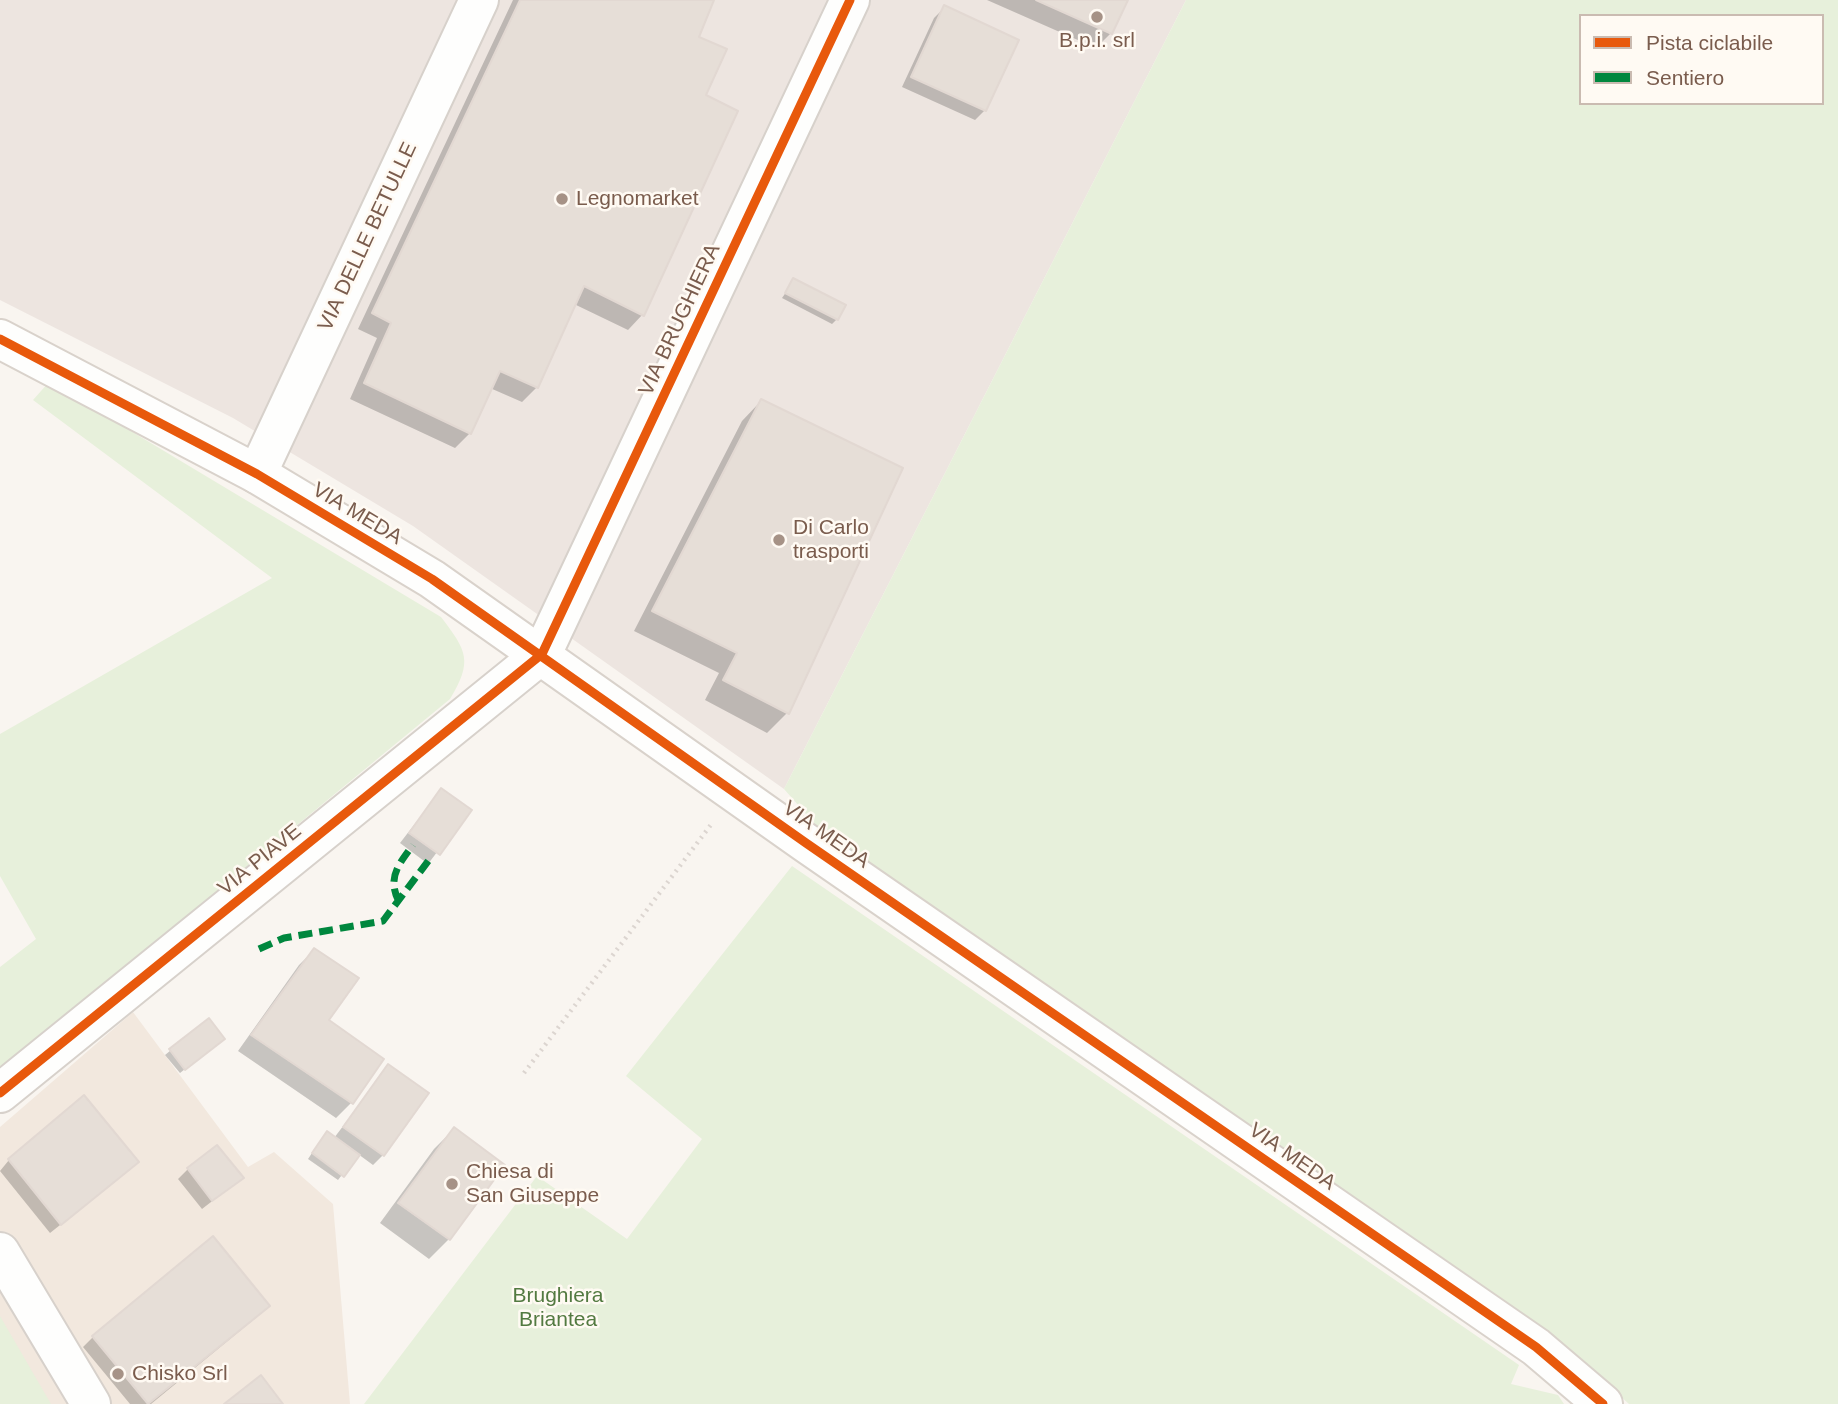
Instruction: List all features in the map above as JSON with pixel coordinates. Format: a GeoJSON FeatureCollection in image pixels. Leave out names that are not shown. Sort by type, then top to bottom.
{"type":"FeatureCollection","features":[{"type":"Feature","properties":{"kind":"street","name":"VIA DELLE BETULLE"},"geometry":{"type":"LineString","coordinates":[[257,474],[479,0]]}},
{"type":"Feature","properties":{"kind":"street","name":"VIA BRUGHIERA"},"geometry":{"type":"LineString","coordinates":[[542,654],[850,0]]}},
{"type":"Feature","properties":{"kind":"street","name":"VIA MEDA"},"geometry":{"type":"LineString","coordinates":[[0,339],[257,474],[432,579],[1536,1347],[1603,1404]]}},
{"type":"Feature","properties":{"kind":"street","name":"VIA PIAVE"},"geometry":{"type":"LineString","coordinates":[[0,1093],[542,654]]}},
{"type":"Feature","properties":{"kind":"street"},"geometry":{"type":"LineString","coordinates":[[0,1252],[92,1404]]}},
{"type":"Feature","properties":{"kind":"path"},"geometry":{"type":"LineString","coordinates":[[524,1073],[736,793]]}},
{"type":"Feature","properties":{"kind":"shaded area"},"geometry":{"type":"Polygon","coordinates":[[[0,0],[1186,0],[784,789],[413,526],[233,418],[0,300],[0,0]]]}},
{"type":"Feature","properties":{"kind":"shaded area"},"geometry":{"type":"Polygon","coordinates":[[[133,1012],[248,1167],[274,1152],[333,1204],[350,1404],[0,1404],[0,1127],[133,1012]]]}},
{"type":"Feature","properties":{"kind":"green space"},"geometry":{"type":"Polygon","coordinates":[[[1186,0],[1838,0],[1838,1404],[1629,1404],[1588,1367],[829,840],[784,789],[1186,0]]]}},
{"type":"Feature","properties":{"kind":"green space"},"geometry":{"type":"Polygon","coordinates":[[[49,382],[441,617],[457,639],[464,656],[464,665],[450,699],[0,1070],[0,967],[36,939],[0,876],[0,734],[272,578],[33,400],[49,382]]]}},
{"type":"Feature","properties":{"kind":"green space","name":"Brughiera Briantea"},"geometry":{"type":"Polygon","coordinates":[[[792,866],[1519,1365],[1511,1384],[1558,1395],[1564,1404],[364,1404],[537,1176],[627,1239],[702,1139],[626,1076],[792,866]]]}},
{"type":"Feature","properties":{"kind":"green space"},"geometry":{"type":"Polygon","coordinates":[[[0,1316],[51,1404],[0,1404],[0,1316]]]}},
{"type":"Feature","properties":{"kind":"building","name":"Legnomarket"},"geometry":{"type":"Polygon","coordinates":[[[520,0],[714,0],[699,37],[727,49],[706,95],[738,111],[644,316],[584,286],[538,388],[500,371],[471,434],[364,383],[391,323],[372,313],[520,0]]]}},
{"type":"Feature","properties":{"kind":"building","name":"B.p.i. srl"},"geometry":{"type":"Polygon","coordinates":[[[1036,0],[1128,0],[1112,34],[1036,0]]]}},
{"type":"Feature","properties":{"kind":"building"},"geometry":{"type":"Polygon","coordinates":[[[944,5],[1019,40],[986,111],[911,77],[944,5]]]}},
{"type":"Feature","properties":{"kind":"building"},"geometry":{"type":"Polygon","coordinates":[[[793,278],[846,305],[838,320],[785,293],[793,278]]]}},
{"type":"Feature","properties":{"kind":"building","name":"Di Carlo trasporti"},"geometry":{"type":"Polygon","coordinates":[[[761,399],[903,468],[789,714],[723,680],[737,653],[652,611],[761,399]]]}},
{"type":"Feature","properties":{"kind":"building"},"geometry":{"type":"Polygon","coordinates":[[[441,788],[472,810],[440,855],[409,833],[441,788]]]}},
{"type":"Feature","properties":{"kind":"building"},"geometry":{"type":"Polygon","coordinates":[[[314,948],[359,978],[329,1020],[384,1059],[353,1104],[251,1035],[314,948]]]}},
{"type":"Feature","properties":{"kind":"building"},"geometry":{"type":"Polygon","coordinates":[[[209,1018],[225,1039],[185,1070],[169,1049],[209,1018]]]}},
{"type":"Feature","properties":{"kind":"building"},"geometry":{"type":"Polygon","coordinates":[[[388,1064],[429,1093],[384,1156],[343,1127],[388,1064]]]}},
{"type":"Feature","properties":{"kind":"building"},"geometry":{"type":"Polygon","coordinates":[[[84,1095],[139,1162],[61,1225],[8,1159],[84,1095]]]}},
{"type":"Feature","properties":{"kind":"building","name":"Chiesa di San Giuseppe"},"geometry":{"type":"Polygon","coordinates":[[[454,1127],[505,1165],[450,1240],[398,1203],[454,1127]]]}},
{"type":"Feature","properties":{"kind":"building"},"geometry":{"type":"Polygon","coordinates":[[[327,1131],[360,1155],[344,1177],[312,1153],[327,1131]]]}},
{"type":"Feature","properties":{"kind":"building"},"geometry":{"type":"Polygon","coordinates":[[[217,1145],[244,1178],[212,1201],[187,1168],[217,1145]]]}},
{"type":"Feature","properties":{"kind":"building"},"geometry":{"type":"Polygon","coordinates":[[[213,1236],[270,1306],[148,1404],[92,1336],[213,1236]]]}},
{"type":"Feature","properties":{"kind":"building"},"geometry":{"type":"Polygon","coordinates":[[[261,1375],[283,1404],[224,1404],[261,1375]]]}},
{"type":"Feature","properties":{"kind":"marked path"},"geometry":{"type":"LineString","coordinates":[[399,902],[394,879],[399,865],[413,845]]}},
{"type":"Feature","properties":{"kind":"marked path"},"geometry":{"type":"LineString","coordinates":[[259,949],[284,938],[383,921],[432,856]]}},
{"type":"Feature","properties":{"kind":"cycle path"},"geometry":{"type":"LineString","coordinates":[[0,1093],[542,654],[850,0]]}},
{"type":"Feature","properties":{"kind":"cycle path"},"geometry":{"type":"LineString","coordinates":[[0,339],[257,474],[432,579],[806,843],[1536,1347],[1603,1404]]}},
{"type":"Feature","properties":{"kind":"place","name":"B.p.i. srl"},"geometry":{"type":"Point","coordinates":[1097,17]}},
{"type":"Feature","properties":{"kind":"place","name":"Legnomarket"},"geometry":{"type":"Point","coordinates":[562,199]}},
{"type":"Feature","properties":{"kind":"place","name":"Di Carlo trasporti"},"geometry":{"type":"Point","coordinates":[779,540]}},
{"type":"Feature","properties":{"kind":"place","name":"Chiesa di San Giuseppe"},"geometry":{"type":"Point","coordinates":[452,1184]}},
{"type":"Feature","properties":{"kind":"place","name":"Chisko Srl"},"geometry":{"type":"Point","coordinates":[118,1374]}}]}
